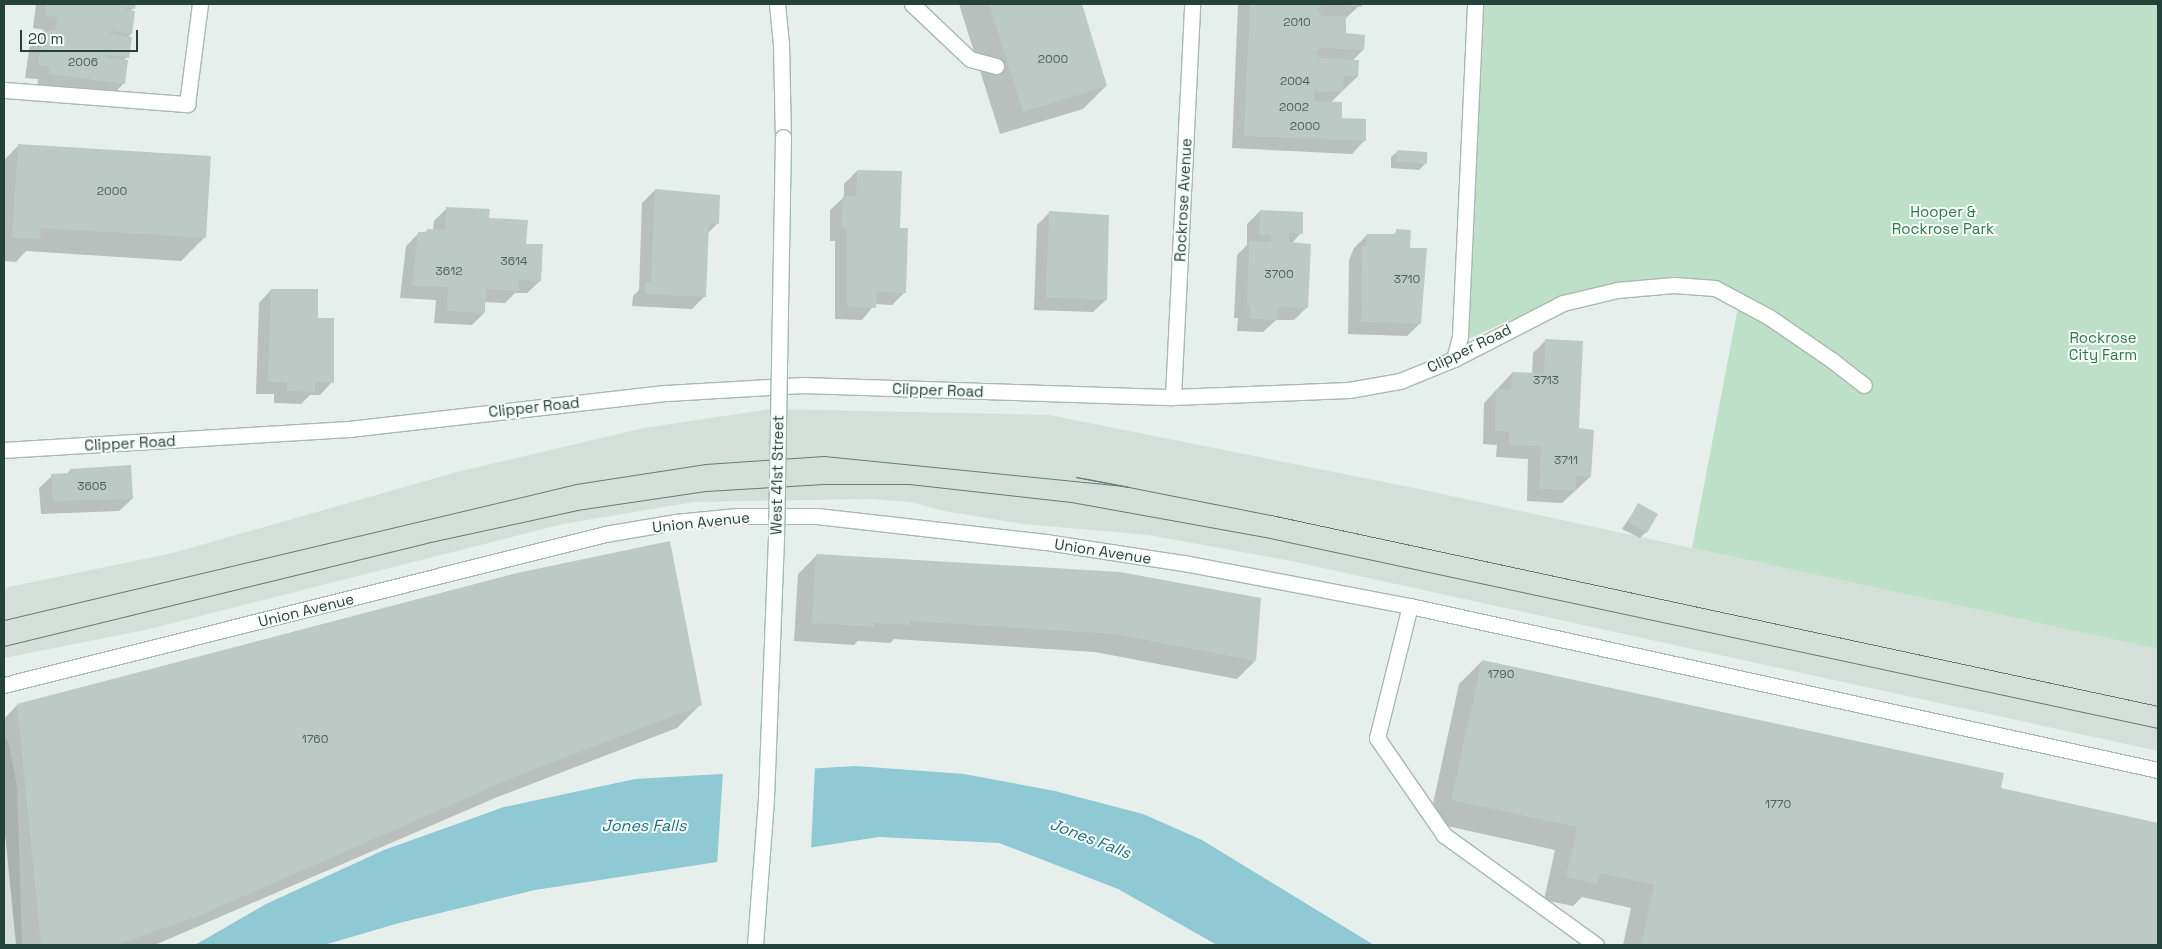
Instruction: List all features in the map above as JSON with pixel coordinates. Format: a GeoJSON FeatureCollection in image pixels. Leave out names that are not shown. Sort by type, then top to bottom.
{"type":"FeatureCollection","features":[{"type":"Feature","properties":{"kind":"street"},"geometry":{"type":"LineString","coordinates":[[4,90],[187,104],[200,4]]}},
{"type":"Feature","properties":{"kind":"street","name":"West 41st Street"},"geometry":{"type":"LineString","coordinates":[[755,945],[766,798],[776,538],[783,137],[781,44],[777,4]]}},
{"type":"Feature","properties":{"kind":"street"},"geometry":{"type":"LineString","coordinates":[[912,4],[970,59],[996,66]]}},
{"type":"Feature","properties":{"kind":"street","name":"Rockrose Avenue"},"geometry":{"type":"LineString","coordinates":[[1173,397],[1192,4]]}},
{"type":"Feature","properties":{"kind":"street"},"geometry":{"type":"LineString","coordinates":[[1454,359],[1460,336],[1474,4]]}},
{"type":"Feature","properties":{"kind":"street","name":"Clipper Road"},"geometry":{"type":"LineString","coordinates":[[4,450],[340,429],[667,392],[802,386],[1173,397],[1349,390],[1400,381],[1454,359],[1563,303],[1617,290],[1674,285],[1715,288],[1769,316],[1864,385]]}},
{"type":"Feature","properties":{"kind":"street","name":"Union Avenue"},"geometry":{"type":"LineString","coordinates":[[4,685],[605,534],[675,522],[738,516],[817,516],[1046,542],[1184,563],[1410,606],[2158,770]]}},
{"type":"Feature","properties":{"kind":"street"},"geometry":{"type":"LineString","coordinates":[[1410,606],[1378,738],[1444,835],[1596,945]]}},
{"type":"Feature","properties":{"kind":"shaded area"},"geometry":{"type":"Polygon","coordinates":[[[771,409],[1049,415],[1419,489],[2158,649],[2158,751],[1291,561],[1149,535],[1023,524],[944,511],[911,502],[872,499],[694,502],[563,524],[145,630],[4,658],[4,588],[173,553],[457,472],[644,428],[771,409]]]}},
{"type":"Feature","properties":{"kind":"shaded area"},"geometry":{"type":"Polygon","coordinates":[[[4,739],[8,740],[17,787],[22,945],[4,945],[4,739]]]}},
{"type":"Feature","properties":{"kind":"green space","name":"Hooper & Rockrose Park"},"geometry":{"type":"Polygon","coordinates":[[[1472,4],[2158,4],[2158,649],[1692,548],[1740,297],[1722,288],[1616,293],[1515,318],[1459,343],[1472,4]]]}},
{"type":"Feature","properties":{"kind":"water","name":"Jones Falls"},"geometry":{"type":"Polygon","coordinates":[[[856,766],[964,774],[1055,791],[1143,814],[1202,840],[1374,945],[1217,945],[1118,889],[999,843],[879,837],[535,890],[399,923],[324,945],[195,945],[266,904],[384,850],[504,807],[635,779],[856,766]]]}},
{"type":"Feature","properties":{"kind":"pier"},"geometry":{"type":"Polygon","coordinates":[[[815,766],[811,850],[717,865],[723,771],[815,766]]]}},
{"type":"Feature","properties":{"kind":"building"},"geometry":{"type":"Polygon","coordinates":[[[46,4],[136,4],[135,9],[114,6],[135,11],[132,34],[110,31],[110,34],[132,37],[129,58],[107,55],[107,58],[128,60],[125,84],[49,74],[50,67],[38,65],[43,30],[55,31],[57,17],[45,15],[46,4]]]}},
{"type":"Feature","properties":{"kind":"building"},"geometry":{"type":"Polygon","coordinates":[[[989,4],[1082,4],[1107,86],[1023,112],[989,4]]]}},
{"type":"Feature","properties":{"kind":"building"},"geometry":{"type":"Polygon","coordinates":[[[1250,4],[1324,4],[1317,10],[1322,16],[1346,16],[1346,33],[1365,35],[1364,50],[1320,48],[1315,53],[1320,58],[1359,60],[1358,77],[1344,76],[1343,91],[1318,92],[1314,89],[1314,101],[1342,102],[1342,118],[1366,119],[1366,141],[1244,136],[1250,4]]]}},
{"type":"Feature","properties":{"kind":"building"},"geometry":{"type":"Polygon","coordinates":[[[1332,4],[1362,4],[1362,7],[1332,4]]]}},
{"type":"Feature","properties":{"kind":"building"},"geometry":{"type":"Polygon","coordinates":[[[18,144],[211,156],[206,238],[41,228],[40,239],[12,238],[18,144]]]}},
{"type":"Feature","properties":{"kind":"building"},"geometry":{"type":"Polygon","coordinates":[[[1397,150],[1427,152],[1427,164],[1396,162],[1397,150]]]}},
{"type":"Feature","properties":{"kind":"building"},"geometry":{"type":"Polygon","coordinates":[[[857,170],[902,171],[900,228],[908,228],[906,293],[877,292],[876,308],[847,307],[847,229],[842,228],[843,196],[856,196],[857,170]]]}},
{"type":"Feature","properties":{"kind":"building"},"geometry":{"type":"Polygon","coordinates":[[[655,189],[720,195],[719,224],[709,223],[706,297],[645,294],[645,282],[651,282],[655,189]]]}},
{"type":"Feature","properties":{"kind":"building"},"geometry":{"type":"Polygon","coordinates":[[[446,207],[490,209],[489,218],[528,220],[526,244],[543,244],[541,281],[519,280],[519,291],[487,289],[484,313],[447,311],[448,287],[412,286],[418,232],[427,233],[427,229],[445,230],[446,207]]]}},
{"type":"Feature","properties":{"kind":"building"},"geometry":{"type":"Polygon","coordinates":[[[1260,210],[1303,212],[1303,234],[1289,233],[1289,242],[1311,244],[1308,308],[1278,307],[1277,320],[1250,319],[1250,306],[1247,306],[1249,241],[1271,242],[1271,235],[1259,235],[1260,210]]]}},
{"type":"Feature","properties":{"kind":"building"},"geometry":{"type":"Polygon","coordinates":[[[1049,211],[1109,215],[1107,300],[1046,298],[1049,211]]]}},
{"type":"Feature","properties":{"kind":"building"},"geometry":{"type":"Polygon","coordinates":[[[1396,229],[1411,230],[1410,248],[1427,248],[1421,324],[1361,322],[1362,246],[1366,246],[1367,234],[1396,234],[1396,229]]]}},
{"type":"Feature","properties":{"kind":"building"},"geometry":{"type":"Polygon","coordinates":[[[271,289],[318,289],[318,318],[334,318],[334,383],[315,382],[315,392],[287,391],[287,382],[268,382],[271,289]]]}},
{"type":"Feature","properties":{"kind":"building"},"geometry":{"type":"Polygon","coordinates":[[[1545,339],[1583,341],[1579,428],[1594,430],[1591,477],[1576,476],[1576,490],[1539,489],[1541,446],[1509,445],[1509,432],[1495,431],[1496,389],[1511,390],[1512,372],[1544,373],[1545,339]]]}},
{"type":"Feature","properties":{"kind":"building"},"geometry":{"type":"Polygon","coordinates":[[[131,465],[133,499],[53,501],[51,474],[70,473],[70,469],[131,465]]]}},
{"type":"Feature","properties":{"kind":"building"},"geometry":{"type":"Polygon","coordinates":[[[1638,503],[1658,514],[1647,533],[1628,522],[1638,503]]]}},
{"type":"Feature","properties":{"kind":"building"},"geometry":{"type":"Polygon","coordinates":[[[670,541],[702,705],[519,775],[201,915],[116,945],[41,945],[17,704],[517,573],[670,541]]]}},
{"type":"Feature","properties":{"kind":"building"},"geometry":{"type":"Polygon","coordinates":[[[816,554],[1120,572],[1261,598],[1256,661],[1114,634],[910,621],[910,625],[874,623],[874,627],[812,623],[816,554]]]}},
{"type":"Feature","properties":{"kind":"building"},"geometry":{"type":"Polygon","coordinates":[[[1482,660],[2004,773],[2001,788],[2158,823],[2158,945],[1641,945],[1654,885],[1600,873],[1597,884],[1566,877],[1577,827],[1451,800],[1482,660]]]}},
{"type":"Feature","properties":{"kind":"tram line"},"geometry":{"type":"LineString","coordinates":[[4,620],[576,484],[705,464],[824,456],[1128,487],[1076,477],[1124,486],[1271,515],[2158,706]]}},
{"type":"Feature","properties":{"kind":"tram line"},"geometry":{"type":"LineString","coordinates":[[4,646],[426,543],[577,510],[706,491],[824,484],[909,484],[1071,502],[1265,537],[2158,728]]}},
{"type":"Feature","properties":{"kind":"park label","name":"Rockrose City Farm"},"geometry":{"type":"Point","coordinates":[2103,346]}}]}
